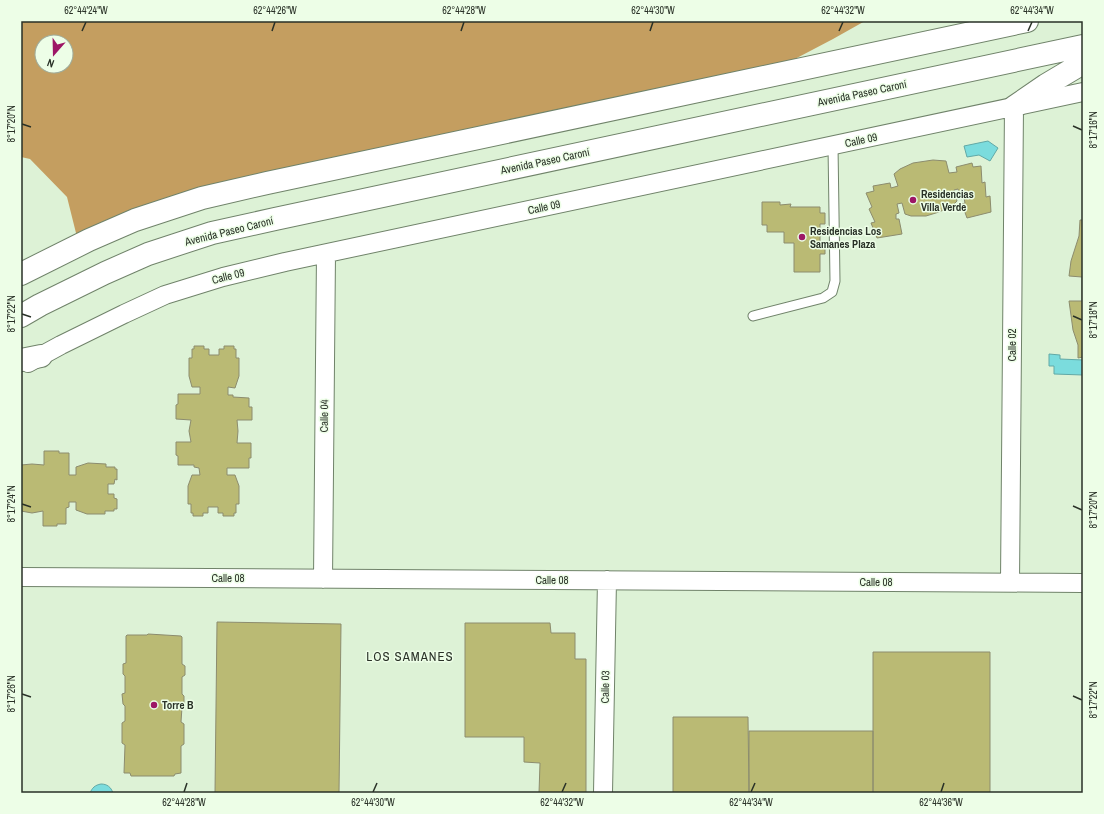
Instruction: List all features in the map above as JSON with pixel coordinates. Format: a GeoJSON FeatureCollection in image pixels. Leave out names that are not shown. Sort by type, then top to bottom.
{"type":"FeatureCollection","features":[{"type":"Feature","properties":{"kind":"street"},"geometry":{"type":"LineString","coordinates":[[21,274],[89,240],[134,220],[202,198],[1027,21]]}},
{"type":"Feature","properties":{"kind":"street","name":"Avenida Paseo Caroní"},"geometry":{"type":"LineString","coordinates":[[21,316],[40,305],[148,254],[212,233],[1083,46]]}},
{"type":"Feature","properties":{"kind":"street"},"geometry":{"type":"LineString","coordinates":[[1014,107],[1046,85],[1083,63]]}},
{"type":"Feature","properties":{"kind":"street","name":"Calle 09"},"geometry":{"type":"LineString","coordinates":[[21,368],[31,358],[165,295],[223,277],[1083,92]]}},
{"type":"Feature","properties":{"kind":"street","name":"Calle 02"},"geometry":{"type":"LineString","coordinates":[[1010,582],[1014,107]]}},
{"type":"Feature","properties":{"kind":"street","name":"Calle 04"},"geometry":{"type":"LineString","coordinates":[[323,579],[326,254]]}},
{"type":"Feature","properties":{"kind":"street","name":"Calle 08"},"geometry":{"type":"LineString","coordinates":[[21,577],[1083,583]]}},
{"type":"Feature","properties":{"kind":"street","name":"Calle 03"},"geometry":{"type":"LineString","coordinates":[[603,793],[607,580]]}},
{"type":"Feature","properties":{"kind":"lane"},"geometry":{"type":"LineString","coordinates":[[753,316],[823,298],[832,292],[835,281],[833,146]]}},
{"type":"Feature","properties":{"kind":"shaded area"},"geometry":{"type":"Polygon","coordinates":[[[21,21],[865,21],[757,79],[292,178],[79,245],[67,197],[30,159],[21,157],[21,21]]]}},
{"type":"Feature","properties":{"kind":"water"},"geometry":{"type":"Polygon","coordinates":[[[988,141],[998,148],[990,161],[979,155],[967,157],[964,146],[988,141]]]}},
{"type":"Feature","properties":{"kind":"water"},"geometry":{"type":"Polygon","coordinates":[[[1049,354],[1060,355],[1060,359],[1083,360],[1083,375],[1054,374],[1054,366],[1049,366],[1049,354]]]}},
{"type":"Feature","properties":{"kind":"water"},"geometry":{"type":"Polygon","coordinates":[[[101,784],[108,786],[113,793],[90,793],[94,787],[101,784]]]}},
{"type":"Feature","properties":{"kind":"building","name":"Residencias Villa Verde"},"geometry":{"type":"Polygon","coordinates":[[[933,160],[946,161],[949,173],[957,172],[956,167],[972,163],[973,167],[981,166],[982,183],[985,182],[986,197],[990,196],[991,212],[967,218],[962,204],[965,203],[964,198],[961,199],[958,189],[954,190],[957,201],[952,206],[926,216],[911,216],[905,214],[902,203],[897,204],[899,213],[896,214],[896,219],[899,219],[902,234],[877,238],[871,223],[875,222],[869,209],[872,207],[866,193],[874,191],[873,186],[890,183],[891,188],[898,186],[894,174],[900,169],[913,163],[933,160]]]}},
{"type":"Feature","properties":{"kind":"building","name":"Residencias Los Samanes Plaza"},"geometry":{"type":"Polygon","coordinates":[[[762,202],[780,202],[780,205],[791,204],[790,207],[820,207],[820,213],[825,213],[825,224],[820,224],[820,242],[825,243],[825,254],[820,254],[820,272],[794,272],[794,243],[784,243],[784,232],[767,232],[767,225],[762,225],[762,202]]]}},
{"type":"Feature","properties":{"kind":"building"},"geometry":{"type":"Polygon","coordinates":[[[1080,220],[1083,220],[1083,357],[1078,358],[1078,345],[1073,330],[1069,301],[1082,301],[1082,277],[1069,276],[1071,261],[1079,236],[1080,220]]]}},
{"type":"Feature","properties":{"kind":"building"},"geometry":{"type":"Polygon","coordinates":[[[194,346],[204,346],[204,349],[209,349],[209,355],[219,355],[219,349],[224,349],[224,346],[234,346],[234,349],[236,349],[236,358],[239,358],[239,376],[235,388],[228,387],[228,395],[233,395],[233,397],[249,398],[249,407],[252,407],[252,420],[237,420],[237,443],[251,443],[249,468],[227,468],[227,475],[235,475],[239,486],[239,504],[236,504],[236,513],[234,513],[234,516],[223,516],[223,513],[218,513],[218,507],[208,507],[208,513],[203,513],[203,516],[193,516],[193,513],[191,513],[191,504],[188,504],[188,486],[192,475],[200,475],[199,468],[194,467],[194,465],[178,465],[176,442],[191,442],[189,431],[191,420],[176,419],[178,394],[200,394],[200,387],[192,387],[189,376],[189,358],[192,358],[192,349],[194,349],[194,346]]]}},
{"type":"Feature","properties":{"kind":"building"},"geometry":{"type":"Polygon","coordinates":[[[44,451],[69,453],[69,475],[76,475],[76,467],[88,463],[106,464],[106,467],[115,467],[115,469],[117,469],[117,480],[115,479],[114,484],[108,484],[108,494],[114,494],[114,498],[117,499],[117,509],[114,509],[114,511],[105,511],[105,514],[87,514],[76,510],[76,502],[69,502],[69,507],[66,508],[66,524],[57,524],[57,526],[43,526],[43,511],[32,513],[21,511],[21,465],[44,465],[44,451]]]}},
{"type":"Feature","properties":{"kind":"building"},"geometry":{"type":"Polygon","coordinates":[[[217,622],[341,624],[339,793],[215,793],[217,622]]]}},
{"type":"Feature","properties":{"kind":"building"},"geometry":{"type":"Polygon","coordinates":[[[465,623],[550,623],[551,633],[575,633],[575,659],[586,659],[586,793],[539,793],[540,763],[524,762],[524,737],[465,737],[465,623]]]}},
{"type":"Feature","properties":{"kind":"building","name":"Torre B"},"geometry":{"type":"Polygon","coordinates":[[[148,634],[182,637],[182,664],[185,666],[185,675],[182,677],[182,694],[184,696],[184,705],[182,707],[181,722],[184,724],[184,744],[181,746],[181,773],[175,774],[174,776],[131,776],[130,773],[124,773],[125,745],[122,743],[122,723],[125,721],[125,706],[123,704],[122,694],[125,693],[123,664],[126,663],[126,636],[148,634]]]}},
{"type":"Feature","properties":{"kind":"building"},"geometry":{"type":"Polygon","coordinates":[[[873,652],[990,652],[990,793],[873,793],[873,652]]]}},
{"type":"Feature","properties":{"kind":"building"},"geometry":{"type":"Polygon","coordinates":[[[673,717],[748,717],[749,793],[673,793],[673,717]]]}},
{"type":"Feature","properties":{"kind":"building"},"geometry":{"type":"Polygon","coordinates":[[[749,731],[873,731],[873,793],[749,793],[749,731]]]}},
{"type":"Feature","properties":{"kind":"place","name":"Residencias Villa Verde"},"geometry":{"type":"Point","coordinates":[913,200]}},
{"type":"Feature","properties":{"kind":"place","name":"Residencias Los Samanes Plaza"},"geometry":{"type":"Point","coordinates":[802,237]}},
{"type":"Feature","properties":{"kind":"place","name":"Torre B"},"geometry":{"type":"Point","coordinates":[154,705]}},
{"type":"Feature","properties":{"kind":"district","name":"LOS SAMANES"},"geometry":{"type":"Point","coordinates":[410,656]}}]}
